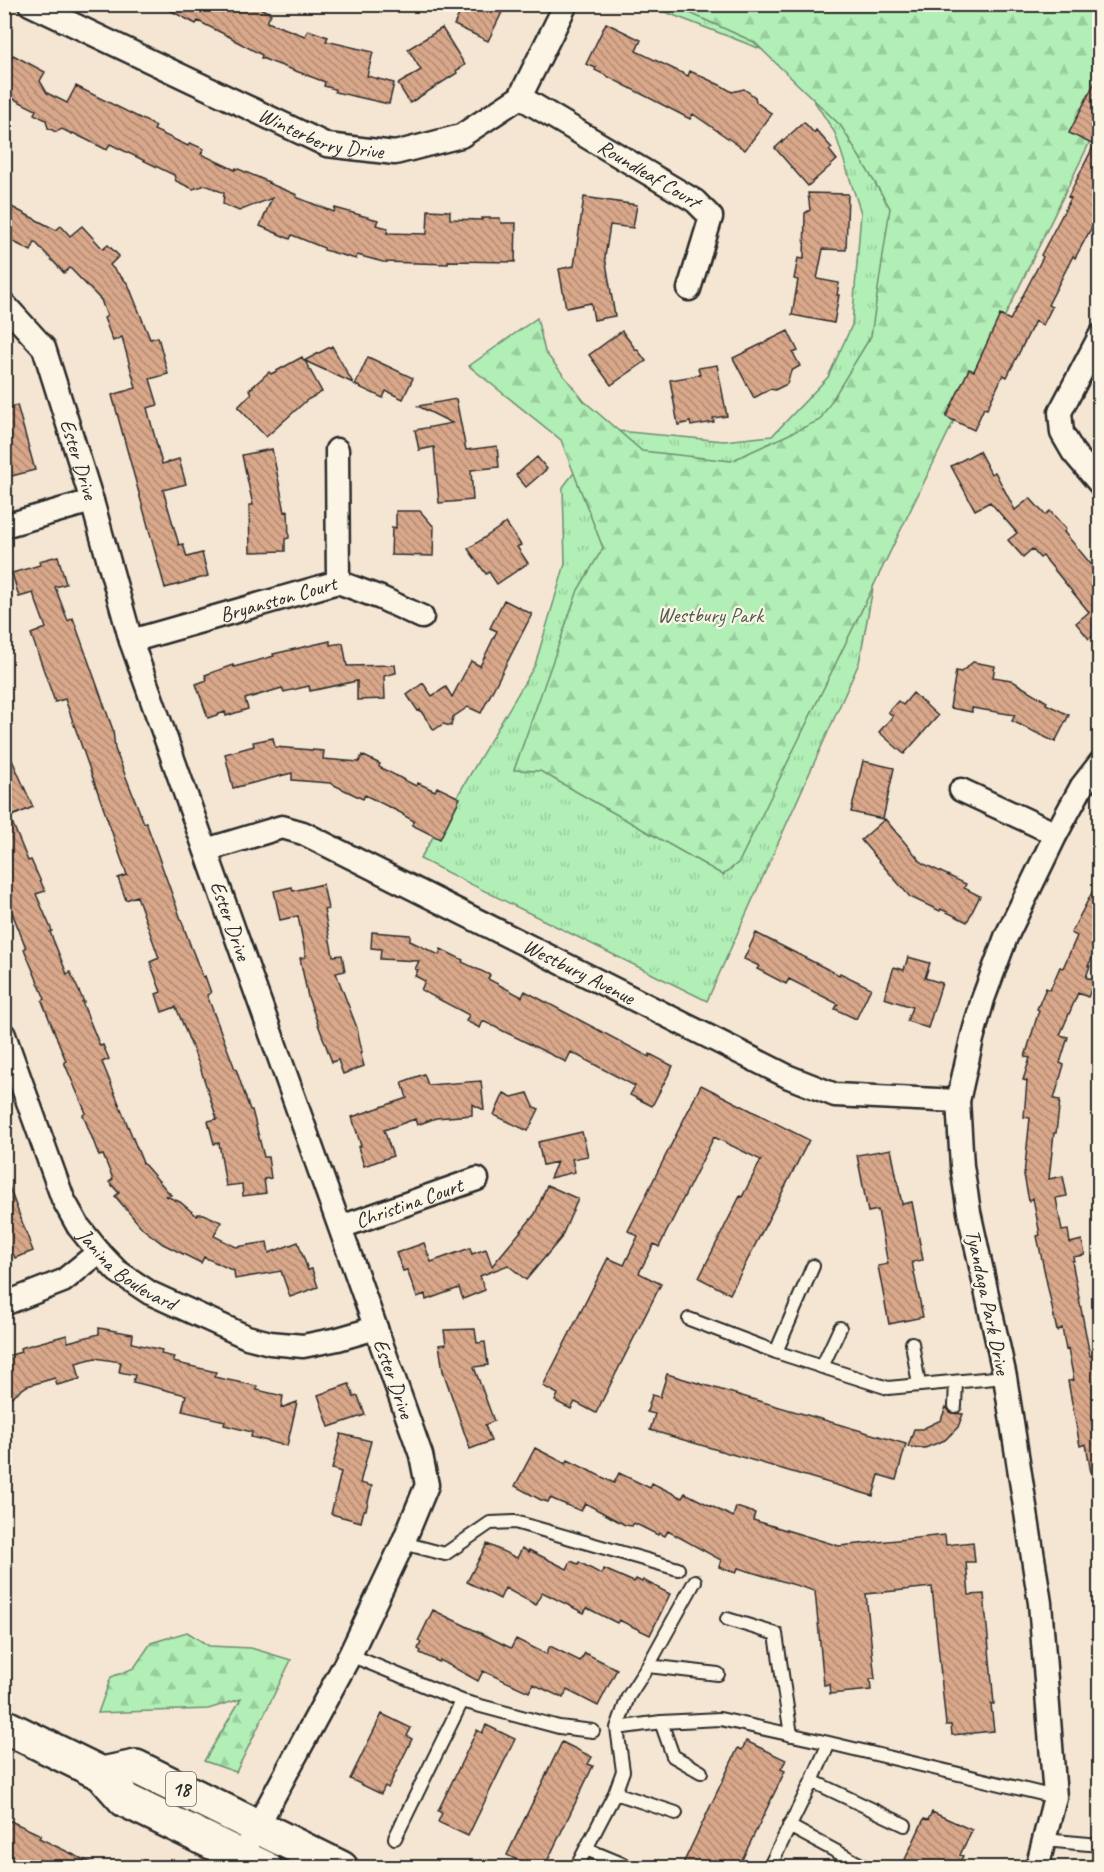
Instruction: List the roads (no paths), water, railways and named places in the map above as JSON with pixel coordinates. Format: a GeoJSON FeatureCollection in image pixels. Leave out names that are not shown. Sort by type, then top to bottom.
{"type":"FeatureCollection","features":[{"type":"Feature","properties":{"kind":"main road","name":"18"},"geometry":{"type":"LineString","coordinates":[[4,1726],[102,1774],[125,1800],[248,1864]]}},
{"type":"Feature","properties":{"kind":"main road","name":"18"},"geometry":{"type":"LineString","coordinates":[[102,1774],[136,1767],[341,1868]]}},
{"type":"Feature","properties":{"kind":"street","name":"Winterberry Drive"},"geometry":{"type":"LineString","coordinates":[[30,4],[327,145],[396,153],[461,136],[520,97]]}},
{"type":"Feature","properties":{"kind":"street"},"geometry":{"type":"LineString","coordinates":[[520,97],[566,4]]}},
{"type":"Feature","properties":{"kind":"street","name":"Roundleaf Court"},"geometry":{"type":"LineString","coordinates":[[520,97],[695,201],[711,217],[689,289]]}},
{"type":"Feature","properties":{"kind":"street","name":"Ester Drive"},"geometry":{"type":"LineString","coordinates":[[4,304],[44,348],[93,501],[131,641],[421,1455],[427,1485],[403,1543],[350,1655],[257,1826],[248,1864]]}},
{"type":"Feature","properties":{"kind":"street"},"geometry":{"type":"LineString","coordinates":[[1100,336],[1060,412],[1062,433],[1073,452],[1100,484]]}},
{"type":"Feature","properties":{"kind":"street"},"geometry":{"type":"LineString","coordinates":[[338,450],[338,582]]}},
{"type":"Feature","properties":{"kind":"street"},"geometry":{"type":"LineString","coordinates":[[4,526],[93,501]]}},
{"type":"Feature","properties":{"kind":"street","name":"Bryanston Court"},"geometry":{"type":"LineString","coordinates":[[131,641],[338,582],[422,617]]}},
{"type":"Feature","properties":{"kind":"street","name":"Tyandaga Park Drive"},"geometry":{"type":"LineString","coordinates":[[1037,1868],[1055,1797],[1040,1603],[1005,1377],[969,1212],[962,1166],[958,1101],[969,1050],[1006,937],[1056,834],[1082,786],[1100,763]]}},
{"type":"Feature","properties":{"kind":"street"},"geometry":{"type":"LineString","coordinates":[[961,790],[1056,834]]}},
{"type":"Feature","properties":{"kind":"street","name":"Westbury Avenue"},"geometry":{"type":"LineString","coordinates":[[206,850],[282,827],[303,833],[789,1077],[835,1095],[958,1101]]}},
{"type":"Feature","properties":{"kind":"street","name":"Janina Boulevard"},"geometry":{"type":"LineString","coordinates":[[4,1035],[63,1199],[78,1226],[117,1271],[150,1293],[247,1337],[270,1343],[303,1346],[376,1328]]}},
{"type":"Feature","properties":{"kind":"street","name":"Christina Court"},"geometry":{"type":"LineString","coordinates":[[341,1227],[477,1179]]}},
{"type":"Feature","properties":{"kind":"street"},"geometry":{"type":"LineString","coordinates":[[4,1304],[63,1281],[99,1252]]}},
{"type":"Feature","properties":{"kind":"lane"},"geometry":{"type":"LineString","coordinates":[[776,1352],[813,1266]]}},
{"type":"Feature","properties":{"kind":"lane"},"geometry":{"type":"LineString","coordinates":[[689,1319],[776,1352],[888,1388],[1005,1377]]}},
{"type":"Feature","properties":{"kind":"lane"},"geometry":{"type":"LineString","coordinates":[[822,1367],[840,1328]]}},
{"type":"Feature","properties":{"kind":"lane"},"geometry":{"type":"LineString","coordinates":[[912,1343],[920,1385]]}},
{"type":"Feature","properties":{"kind":"lane"},"geometry":{"type":"LineString","coordinates":[[955,1406],[956,1382]]}},
{"type":"Feature","properties":{"kind":"lane"},"geometry":{"type":"LineString","coordinates":[[403,1543],[445,1554],[490,1523],[515,1522],[678,1569]]}},
{"type":"Feature","properties":{"kind":"lane"},"geometry":{"type":"LineString","coordinates":[[576,1868],[615,1793],[623,1771],[617,1728],[628,1697],[648,1666],[695,1581]]}},
{"type":"Feature","properties":{"kind":"lane"},"geometry":{"type":"LineString","coordinates":[[728,1619],[776,1634],[791,1735]]}},
{"type":"Feature","properties":{"kind":"lane"},"geometry":{"type":"LineString","coordinates":[[350,1655],[462,1701],[559,1727],[592,1731]]}},
{"type":"Feature","properties":{"kind":"lane"},"geometry":{"type":"LineString","coordinates":[[648,1666],[718,1674]]}},
{"type":"Feature","properties":{"kind":"lane"},"geometry":{"type":"LineString","coordinates":[[395,1838],[462,1701]]}},
{"type":"Feature","properties":{"kind":"lane"},"geometry":{"type":"LineString","coordinates":[[617,1728],[661,1722],[720,1719],[1055,1797]]}},
{"type":"Feature","properties":{"kind":"lane"},"geometry":{"type":"LineString","coordinates":[[661,1722],[673,1756],[701,1772]]}},
{"type":"Feature","properties":{"kind":"lane"},"geometry":{"type":"LineString","coordinates":[[768,1868],[829,1743]]}},
{"type":"Feature","properties":{"kind":"lane"},"geometry":{"type":"LineString","coordinates":[[812,1781],[905,1825]]}},
{"type":"Feature","properties":{"kind":"lane"},"geometry":{"type":"LineString","coordinates":[[615,1793],[676,1813]]}},
{"type":"Feature","properties":{"kind":"lane"},"geometry":{"type":"LineString","coordinates":[[789,1826],[867,1868]]}},
{"type":"Feature","properties":{"kind":"lane"},"geometry":{"type":"LineString","coordinates":[[1044,1840],[1100,1845]]}},
{"type":"Feature","properties":{"kind":"lane"},"geometry":{"type":"LineString","coordinates":[[586,1849],[632,1868]]}},
{"type":"Feature","properties":{"kind":"park label","name":"Westbury Park"},"geometry":{"type":"Point","coordinates":[710,615]}}]}
